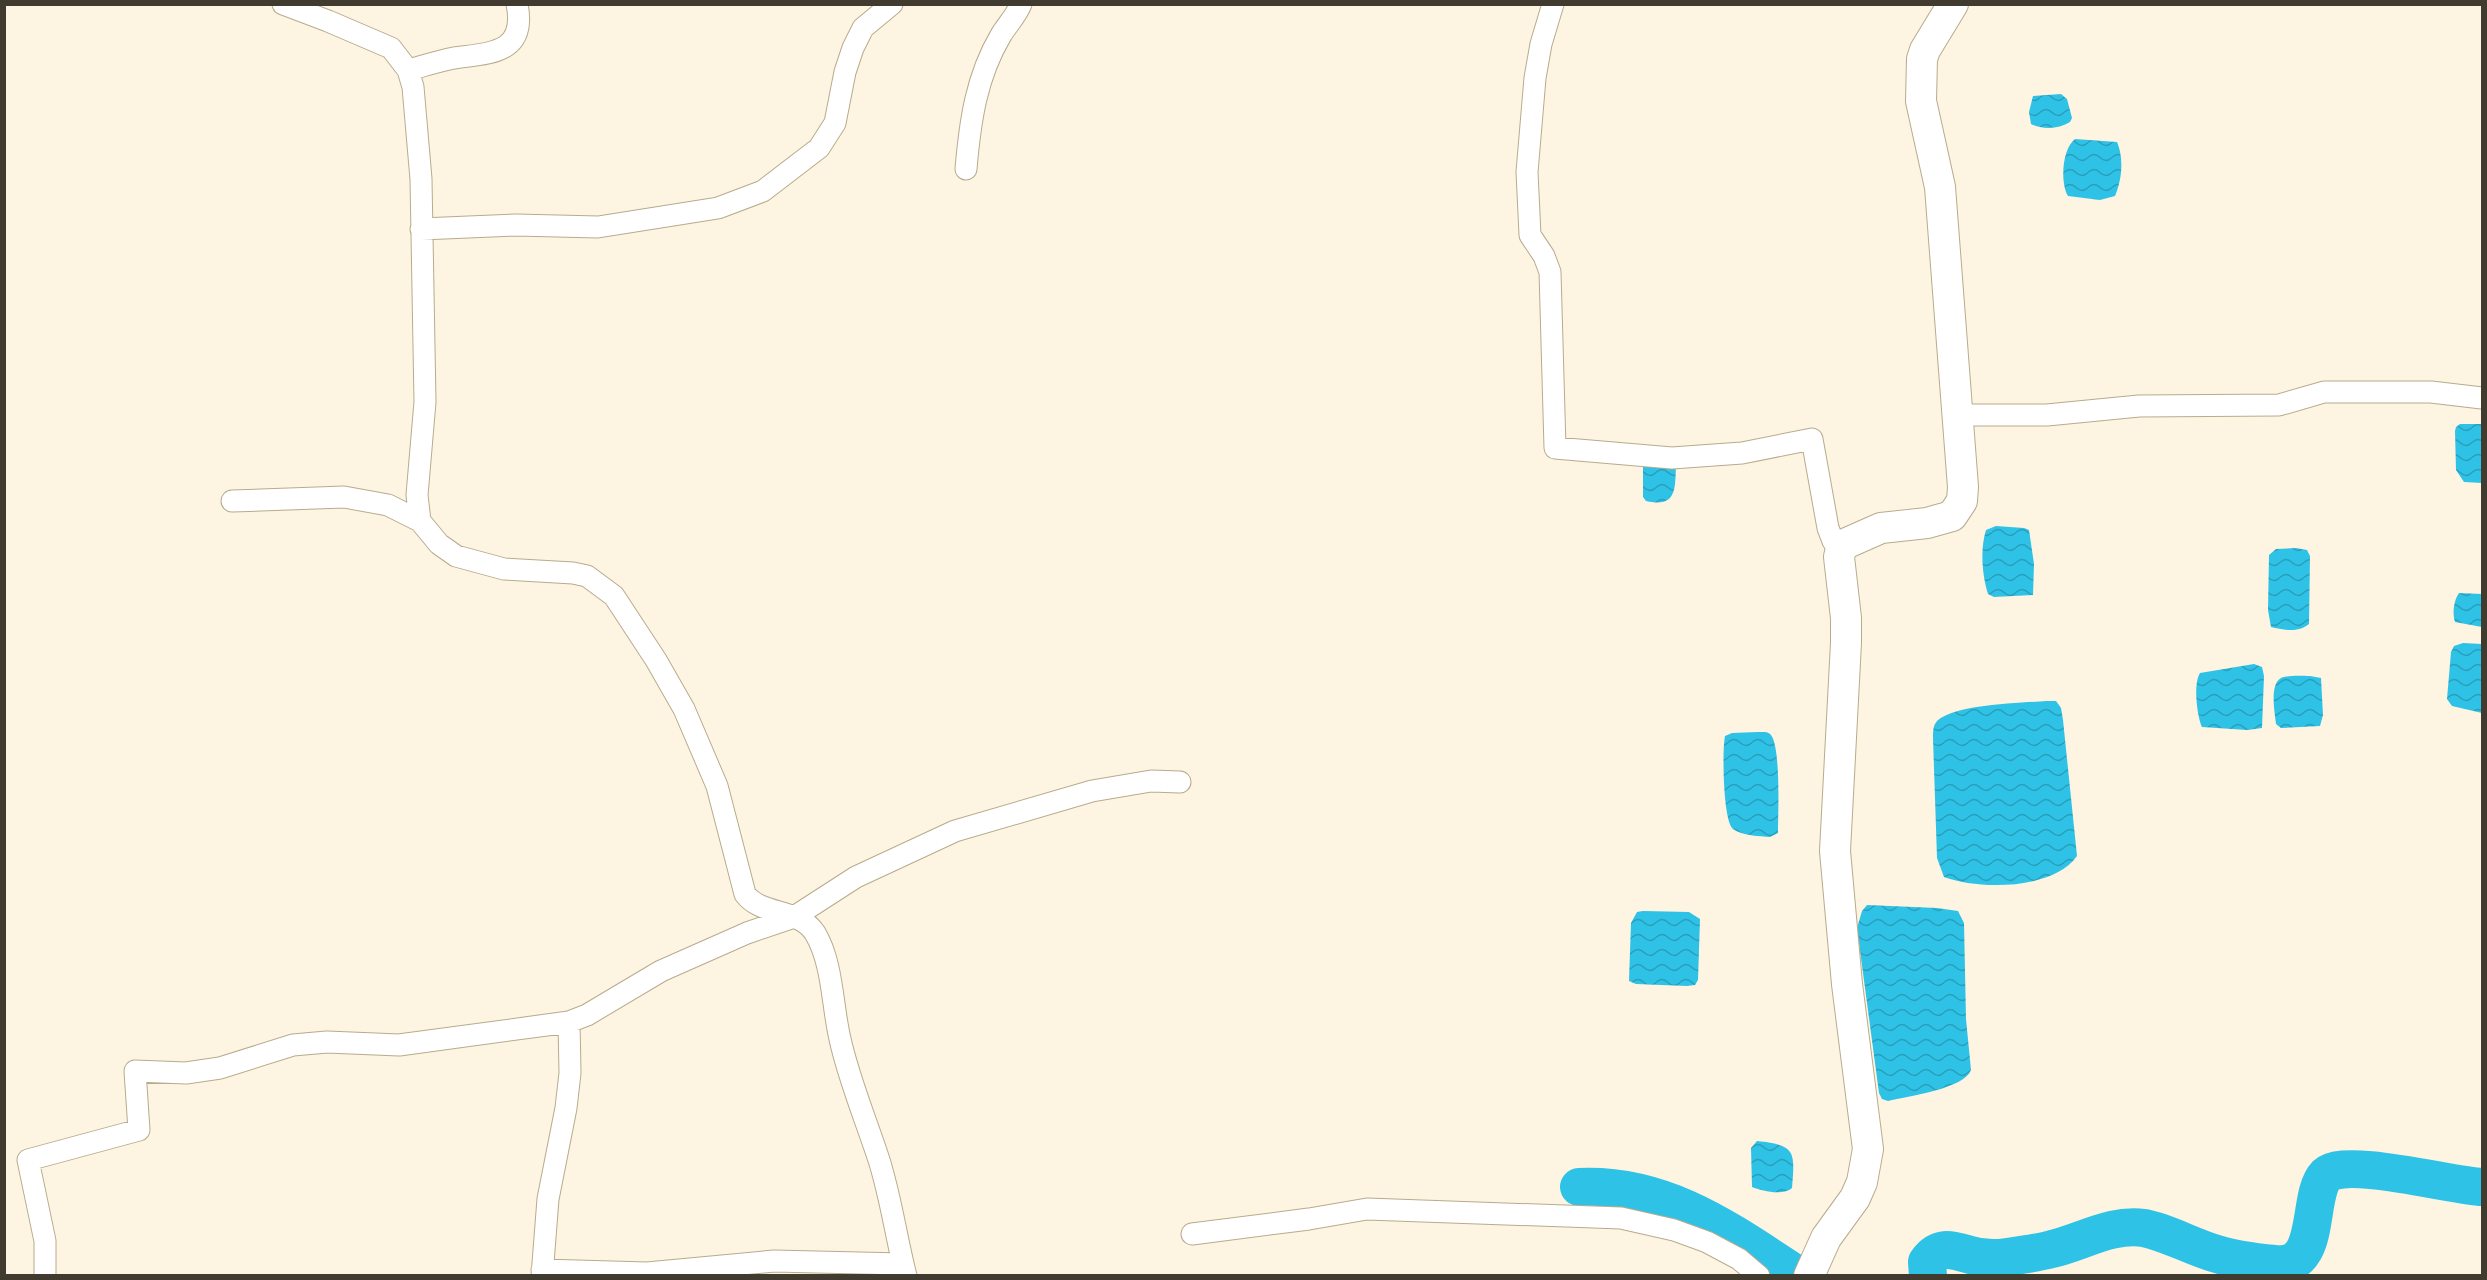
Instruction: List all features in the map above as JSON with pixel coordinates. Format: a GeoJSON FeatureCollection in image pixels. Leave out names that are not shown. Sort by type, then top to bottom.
{"type":"FeatureCollection","features":[{"type":"Feature","properties":{"kind":"street"},"geometry":{"type":"LineString","coordinates":[[283,4],[391,48],[408,70],[413,87],[421,229],[425,402],[417,495],[420,521]]}},
{"type":"Feature","properties":{"kind":"street"},"geometry":{"type":"LineString","coordinates":[[408,70],[452,58],[494,53],[504,49],[519,26],[516,4]]}},
{"type":"Feature","properties":{"kind":"street"},"geometry":{"type":"LineString","coordinates":[[421,229],[554,224],[598,227],[718,208],[763,191],[819,148],[835,123],[845,72],[863,28],[892,4]]}},
{"type":"Feature","properties":{"kind":"street"},"geometry":{"type":"LineString","coordinates":[[966,169],[970,121],[975,95],[1001,35],[1021,4]]}},
{"type":"Feature","properties":{"kind":"street"},"geometry":{"type":"LineString","coordinates":[[1553,4],[1541,45],[1535,78],[1527,172],[1530,235],[1544,256],[1550,272],[1555,448],[1672,458],[1742,453],[1812,439],[1828,528],[1833,541],[1841,549]]}},
{"type":"Feature","properties":{"kind":"street"},"geometry":{"type":"LineString","coordinates":[[1812,1268],[1826,1238],[1855,1197],[1862,1182],[1868,1149],[1847,984],[1836,862],[1835,816],[1846,643],[1846,618],[1839,557],[1841,549],[1847,543],[1881,528],[1927,523],[1952,516],[1962,501],[1959,415],[1945,264],[1941,187],[1921,100],[1922,59],[1925,50],[1953,4]]}},
{"type":"Feature","properties":{"kind":"street"},"geometry":{"type":"LineString","coordinates":[[1959,415],[2047,415],[2139,406],[2279,405],[2324,392],[2431,392],[2482,398]]}},
{"type":"Feature","properties":{"kind":"street"},"geometry":{"type":"LineString","coordinates":[[232,501],[344,497],[388,505],[420,521],[439,544],[456,556],[504,569],[573,573],[587,576],[614,596],[656,660],[684,709],[717,786],[745,894],[755,903],[801,920],[813,930],[820,943],[840,1040],[879,1161],[894,1215],[904,1270],[774,1261],[728,1264],[685,1271],[542,1273],[548,1199],[566,1108],[570,1073],[569,1022]]}},
{"type":"Feature","properties":{"kind":"street"},"geometry":{"type":"LineString","coordinates":[[45,1275],[45,1241],[28,1160],[139,1130],[135,1071],[186,1072],[220,1068],[294,1045],[327,1042],[399,1045],[569,1022],[587,1015],[661,971],[747,933],[794,917],[856,877],[955,831],[1092,791],[1151,780],[1180,782]]}},
{"type":"Feature","properties":{"kind":"street"},"geometry":{"type":"LineString","coordinates":[[1192,1234],[1367,1209],[1621,1218],[1674,1230],[1707,1242],[1739,1259],[1759,1275]]}},
{"type":"Feature","properties":{"kind":"water"},"geometry":{"type":"Polygon","coordinates":[[[2061,94],[2067,99],[2072,118],[2070,122],[2051,128],[2031,124],[2029,112],[2033,96],[2061,94]]]}},
{"type":"Feature","properties":{"kind":"water"},"geometry":{"type":"Polygon","coordinates":[[[2075,139],[2117,142],[2121,155],[2121,169],[2115,196],[2100,200],[2068,196],[2064,183],[2064,166],[2067,150],[2075,139]]]}},
{"type":"Feature","properties":{"kind":"water"},"geometry":{"type":"Polygon","coordinates":[[[2460,424],[2482,424],[2482,483],[2464,482],[2456,470],[2455,431],[2460,424]]]}},
{"type":"Feature","properties":{"kind":"water"},"geometry":{"type":"Polygon","coordinates":[[[1676,465],[1674,489],[1669,499],[1664,502],[1646,501],[1643,497],[1643,466],[1676,465]]]}},
{"type":"Feature","properties":{"kind":"water"},"geometry":{"type":"Polygon","coordinates":[[[1996,526],[2029,530],[2034,564],[2033,595],[1994,597],[1988,594],[1983,570],[1983,545],[1986,530],[1996,526]]]}},
{"type":"Feature","properties":{"kind":"water"},"geometry":{"type":"Polygon","coordinates":[[[2276,549],[2307,550],[2310,556],[2309,624],[2296,630],[2271,627],[2268,610],[2269,555],[2276,549]]]}},
{"type":"Feature","properties":{"kind":"water"},"geometry":{"type":"Polygon","coordinates":[[[2459,593],[2482,594],[2482,627],[2455,622],[2454,607],[2459,593]]]}},
{"type":"Feature","properties":{"kind":"water"},"geometry":{"type":"Polygon","coordinates":[[[2463,643],[2482,644],[2482,713],[2452,706],[2447,699],[2451,652],[2454,646],[2463,643]]]}},
{"type":"Feature","properties":{"kind":"water"},"geometry":{"type":"Polygon","coordinates":[[[2254,664],[2262,667],[2264,676],[2262,728],[2247,730],[2202,727],[2196,700],[2200,673],[2254,664]]]}},
{"type":"Feature","properties":{"kind":"water"},"geometry":{"type":"Polygon","coordinates":[[[2287,676],[2321,678],[2323,715],[2320,726],[2281,728],[2276,724],[2274,706],[2277,682],[2287,676]]]}},
{"type":"Feature","properties":{"kind":"water"},"geometry":{"type":"Polygon","coordinates":[[[2056,701],[2061,708],[2077,856],[2066,867],[2051,875],[2015,884],[1976,884],[1944,877],[1937,858],[1933,738],[1935,724],[1942,717],[1969,708],[2056,701]]]}},
{"type":"Feature","properties":{"kind":"water"},"geometry":{"type":"Polygon","coordinates":[[[1767,732],[1771,735],[1776,753],[1778,833],[1770,837],[1746,834],[1733,829],[1725,800],[1725,736],[1732,733],[1767,732]]]}},
{"type":"Feature","properties":{"kind":"water"},"geometry":{"type":"Polygon","coordinates":[[[1867,905],[1958,911],[1964,923],[1966,1019],[1971,1070],[1958,1082],[1921,1094],[1888,1101],[1882,1099],[1879,1093],[1857,928],[1862,911],[1867,905]]]}},
{"type":"Feature","properties":{"kind":"water"},"geometry":{"type":"Polygon","coordinates":[[[1637,912],[1689,912],[1700,919],[1698,980],[1695,985],[1636,984],[1629,981],[1631,923],[1637,912]]]}},
{"type":"Feature","properties":{"kind":"water"},"geometry":{"type":"Polygon","coordinates":[[[1757,1141],[1779,1145],[1790,1152],[1793,1158],[1792,1188],[1778,1192],[1752,1187],[1751,1148],[1757,1141]]]}},
{"type":"Feature","properties":{"kind":"waterway"},"geometry":{"type":"LineString","coordinates":[[1928,1276],[1927,1262],[1940,1251],[1950,1250],[1987,1258],[2007,1257],[2030,1254],[2120,1228],[2132,1227],[2153,1230],[2231,1258],[2275,1264],[2290,1263],[2300,1256],[2307,1244],[2320,1185],[2326,1175],[2337,1170],[2376,1171],[2482,1187]]}},
{"type":"Feature","properties":{"kind":"waterway"},"geometry":{"type":"LineString","coordinates":[[1579,1187],[1611,1188],[1640,1193],[1669,1202],[1722,1227],[1799,1276]]}}]}
